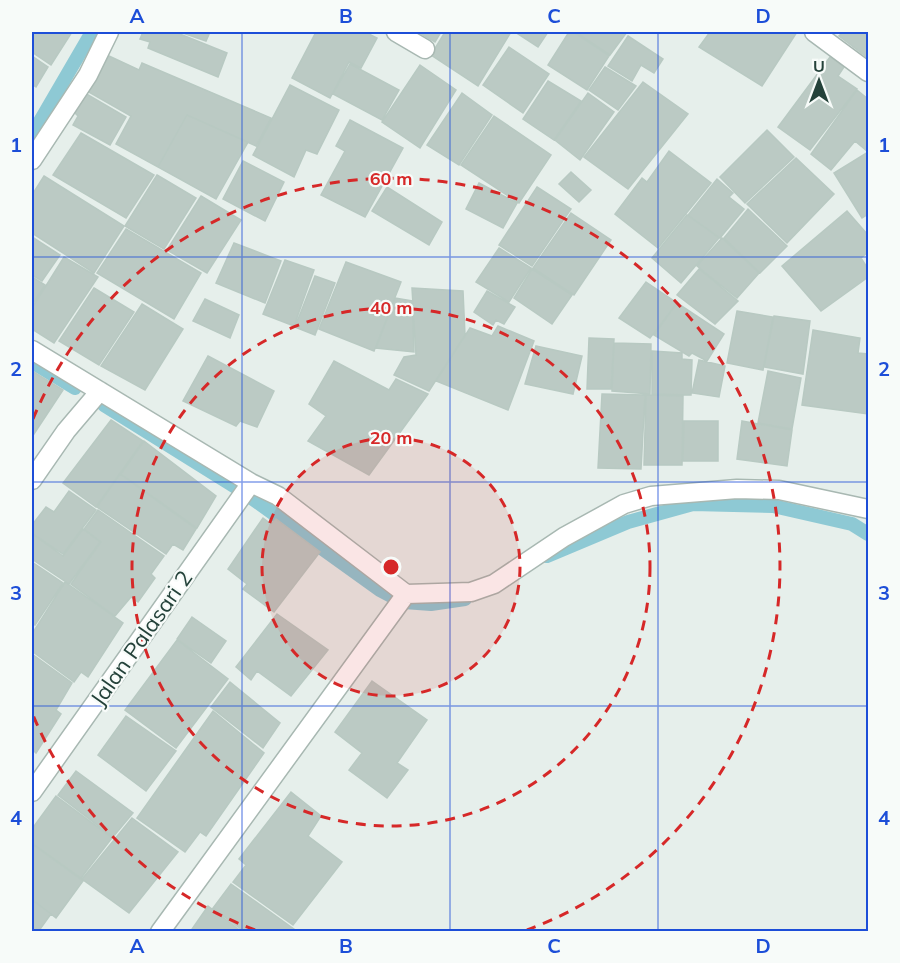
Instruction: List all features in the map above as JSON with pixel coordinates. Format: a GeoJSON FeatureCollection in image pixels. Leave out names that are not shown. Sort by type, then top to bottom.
{"type":"FeatureCollection","features":[{"type":"Feature","properties":{"kind":"street"},"geometry":{"type":"LineString","coordinates":[[32,160],[88,75],[108,32]]}},
{"type":"Feature","properties":{"kind":"street"},"geometry":{"type":"LineString","coordinates":[[396,32],[425,49]]}},
{"type":"Feature","properties":{"kind":"street"},"geometry":{"type":"LineString","coordinates":[[814,32],[868,72]]}},
{"type":"Feature","properties":{"kind":"street"},"geometry":{"type":"LineString","coordinates":[[32,350],[251,483],[278,496],[406,594],[471,592],[494,584],[574,532],[624,504],[651,496],[737,489],[779,490],[868,508]]}},
{"type":"Feature","properties":{"kind":"street"},"geometry":{"type":"LineString","coordinates":[[32,480],[66,431],[100,391]]}},
{"type":"Feature","properties":{"kind":"street","name":"Jalan Palasari 2"},"geometry":{"type":"LineString","coordinates":[[32,792],[251,483]]}},
{"type":"Feature","properties":{"kind":"street"},"geometry":{"type":"LineString","coordinates":[[160,932],[406,594]]}},
{"type":"Feature","properties":{"kind":"building"},"geometry":{"type":"Polygon","coordinates":[[[32,32],[72,32],[51,65],[32,52],[32,32]]]}},
{"type":"Feature","properties":{"kind":"building"},"geometry":{"type":"Polygon","coordinates":[[[143,32],[175,32],[227,53],[218,77],[148,48],[150,42],[140,39],[143,32]]]}},
{"type":"Feature","properties":{"kind":"building"},"geometry":{"type":"Polygon","coordinates":[[[180,32],[210,32],[206,41],[180,32]]]}},
{"type":"Feature","properties":{"kind":"building"},"geometry":{"type":"Polygon","coordinates":[[[316,32],[365,32],[377,38],[361,68],[349,62],[330,98],[292,78],[316,32]]]}},
{"type":"Feature","properties":{"kind":"building"},"geometry":{"type":"Polygon","coordinates":[[[418,32],[441,32],[435,42],[418,32]]]}},
{"type":"Feature","properties":{"kind":"building"},"geometry":{"type":"Polygon","coordinates":[[[445,32],[511,32],[478,86],[431,55],[445,32]]]}},
{"type":"Feature","properties":{"kind":"building"},"geometry":{"type":"Polygon","coordinates":[[[515,32],[548,32],[538,47],[515,32]]]}},
{"type":"Feature","properties":{"kind":"building"},"geometry":{"type":"Polygon","coordinates":[[[569,32],[573,32],[609,56],[587,90],[548,65],[569,32]]]}},
{"type":"Feature","properties":{"kind":"building"},"geometry":{"type":"Polygon","coordinates":[[[575,32],[627,32],[610,55],[575,32]]]}},
{"type":"Feature","properties":{"kind":"building"},"geometry":{"type":"Polygon","coordinates":[[[710,32],[797,32],[762,86],[699,47],[710,32]]]}},
{"type":"Feature","properties":{"kind":"building"},"geometry":{"type":"Polygon","coordinates":[[[843,32],[868,32],[868,58],[839,36],[843,32]]]}},
{"type":"Feature","properties":{"kind":"building"},"geometry":{"type":"Polygon","coordinates":[[[628,36],[663,59],[654,73],[641,65],[632,81],[608,66],[628,36]]]}},
{"type":"Feature","properties":{"kind":"building"},"geometry":{"type":"Polygon","coordinates":[[[509,47],[549,74],[523,113],[483,85],[509,47]]]}},
{"type":"Feature","properties":{"kind":"building"},"geometry":{"type":"Polygon","coordinates":[[[32,56],[48,67],[36,87],[32,84],[32,56]]]}},
{"type":"Feature","properties":{"kind":"building"},"geometry":{"type":"Polygon","coordinates":[[[109,56],[139,70],[142,63],[271,118],[256,146],[187,115],[158,167],[116,144],[131,116],[87,91],[109,56]]]}},
{"type":"Feature","properties":{"kind":"building"},"geometry":{"type":"Polygon","coordinates":[[[830,57],[844,67],[838,76],[857,89],[810,150],[778,127],[830,57]]]}},
{"type":"Feature","properties":{"kind":"building"},"geometry":{"type":"Polygon","coordinates":[[[350,64],[399,90],[382,120],[333,94],[350,64]]]}},
{"type":"Feature","properties":{"kind":"building"},"geometry":{"type":"Polygon","coordinates":[[[420,65],[456,90],[420,148],[382,122],[420,65]]]}},
{"type":"Feature","properties":{"kind":"building"},"geometry":{"type":"Polygon","coordinates":[[[605,67],[636,86],[618,110],[589,90],[605,67]]]}},
{"type":"Feature","properties":{"kind":"building"},"geometry":{"type":"Polygon","coordinates":[[[548,81],[581,101],[554,140],[523,119],[548,81]]]}},
{"type":"Feature","properties":{"kind":"building"},"geometry":{"type":"Polygon","coordinates":[[[643,82],[688,114],[628,189],[584,157],[643,82]]]}},
{"type":"Feature","properties":{"kind":"building"},"geometry":{"type":"Polygon","coordinates":[[[290,85],[339,110],[317,154],[306,150],[294,177],[253,155],[290,85]]]}},
{"type":"Feature","properties":{"kind":"building"},"geometry":{"type":"Polygon","coordinates":[[[857,90],[868,99],[868,152],[855,141],[831,170],[811,154],[857,90]]]}},
{"type":"Feature","properties":{"kind":"building"},"geometry":{"type":"Polygon","coordinates":[[[83,92],[126,117],[110,145],[73,125],[78,116],[72,110],[83,92]]]}},
{"type":"Feature","properties":{"kind":"building"},"geometry":{"type":"Polygon","coordinates":[[[462,93],[492,115],[459,165],[427,145],[462,93]]]}},
{"type":"Feature","properties":{"kind":"building"},"geometry":{"type":"Polygon","coordinates":[[[588,93],[614,112],[580,160],[555,140],[588,93]]]}},
{"type":"Feature","properties":{"kind":"building"},"geometry":{"type":"Polygon","coordinates":[[[187,115],[248,142],[216,199],[158,167],[187,115]]]}},
{"type":"Feature","properties":{"kind":"building"},"geometry":{"type":"Polygon","coordinates":[[[494,116],[551,155],[519,203],[461,165],[494,116]]]}},
{"type":"Feature","properties":{"kind":"building"},"geometry":{"type":"Polygon","coordinates":[[[350,120],[403,148],[365,217],[321,195],[345,151],[336,146],[350,120]]]}},
{"type":"Feature","properties":{"kind":"building"},"geometry":{"type":"Polygon","coordinates":[[[767,130],[794,157],[745,203],[720,177],[767,130]]]}},
{"type":"Feature","properties":{"kind":"building"},"geometry":{"type":"Polygon","coordinates":[[[81,133],[154,175],[126,218],[53,175],[81,133]]]}},
{"type":"Feature","properties":{"kind":"building"},"geometry":{"type":"Polygon","coordinates":[[[669,151],[711,183],[658,248],[615,214],[642,178],[647,182],[669,151]]]}},
{"type":"Feature","properties":{"kind":"building"},"geometry":{"type":"Polygon","coordinates":[[[868,152],[868,214],[862,218],[834,173],[868,152]]]}},
{"type":"Feature","properties":{"kind":"building"},"geometry":{"type":"Polygon","coordinates":[[[796,158],[834,194],[787,243],[747,204],[796,158]]]}},
{"type":"Feature","properties":{"kind":"building"},"geometry":{"type":"Polygon","coordinates":[[[243,161],[284,182],[265,221],[223,199],[243,161]]]}},
{"type":"Feature","properties":{"kind":"building"},"geometry":{"type":"Polygon","coordinates":[[[571,172],[591,190],[579,202],[559,184],[571,172]]]}},
{"type":"Feature","properties":{"kind":"building"},"geometry":{"type":"Polygon","coordinates":[[[157,175],[196,198],[164,249],[125,226],[157,175]]]}},
{"type":"Feature","properties":{"kind":"building"},"geometry":{"type":"Polygon","coordinates":[[[44,176],[124,226],[94,273],[32,233],[32,195],[44,176]]]}},
{"type":"Feature","properties":{"kind":"building"},"geometry":{"type":"Polygon","coordinates":[[[717,179],[733,193],[729,197],[744,209],[720,238],[688,215],[717,179]]]}},
{"type":"Feature","properties":{"kind":"building"},"geometry":{"type":"Polygon","coordinates":[[[479,183],[517,203],[503,228],[466,209],[479,183]]]}},
{"type":"Feature","properties":{"kind":"building"},"geometry":{"type":"Polygon","coordinates":[[[387,187],[442,222],[429,245],[372,211],[387,187]]]}},
{"type":"Feature","properties":{"kind":"building"},"geometry":{"type":"Polygon","coordinates":[[[537,187],[571,209],[532,266],[499,245],[537,187]]]}},
{"type":"Feature","properties":{"kind":"building"},"geometry":{"type":"Polygon","coordinates":[[[201,196],[241,220],[207,273],[167,250],[201,196]]]}},
{"type":"Feature","properties":{"kind":"building"},"geometry":{"type":"Polygon","coordinates":[[[748,209],[787,246],[760,273],[724,238],[748,209]]]}},
{"type":"Feature","properties":{"kind":"building"},"geometry":{"type":"Polygon","coordinates":[[[847,211],[868,235],[868,252],[861,258],[868,269],[868,277],[821,311],[782,266],[847,211]]]}},
{"type":"Feature","properties":{"kind":"building"},"geometry":{"type":"Polygon","coordinates":[[[571,213],[611,240],[574,295],[533,268],[571,213]]]}},
{"type":"Feature","properties":{"kind":"building"},"geometry":{"type":"Polygon","coordinates":[[[687,215],[719,238],[681,283],[652,258],[687,215]]]}},
{"type":"Feature","properties":{"kind":"building"},"geometry":{"type":"Polygon","coordinates":[[[126,229],[201,273],[174,319],[97,273],[126,229]]]}},
{"type":"Feature","properties":{"kind":"building"},"geometry":{"type":"Polygon","coordinates":[[[32,237],[60,255],[42,281],[32,275],[32,237]]]}},
{"type":"Feature","properties":{"kind":"building"},"geometry":{"type":"Polygon","coordinates":[[[722,238],[759,273],[737,298],[697,266],[722,238]]]}},
{"type":"Feature","properties":{"kind":"building"},"geometry":{"type":"Polygon","coordinates":[[[234,243],[281,261],[265,303],[216,283],[234,243]]]}},
{"type":"Feature","properties":{"kind":"building"},"geometry":{"type":"Polygon","coordinates":[[[499,248],[531,268],[509,302],[476,282],[499,248]]]}},
{"type":"Feature","properties":{"kind":"building"},"geometry":{"type":"Polygon","coordinates":[[[64,257],[98,277],[54,343],[32,329],[32,308],[64,257]]]}},
{"type":"Feature","properties":{"kind":"building"},"geometry":{"type":"Polygon","coordinates":[[[285,260],[314,270],[294,326],[263,314],[285,260]]]}},
{"type":"Feature","properties":{"kind":"building"},"geometry":{"type":"Polygon","coordinates":[[[346,262],[401,282],[374,351],[319,329],[346,262]]]}},
{"type":"Feature","properties":{"kind":"building"},"geometry":{"type":"Polygon","coordinates":[[[532,269],[572,295],[552,324],[514,298],[532,269]]]}},
{"type":"Feature","properties":{"kind":"building"},"geometry":{"type":"Polygon","coordinates":[[[699,269],[738,301],[715,324],[677,295],[699,269]]]}},
{"type":"Feature","properties":{"kind":"building"},"geometry":{"type":"Polygon","coordinates":[[[315,276],[335,283],[315,335],[295,327],[315,276]]]}},
{"type":"Feature","properties":{"kind":"building"},"geometry":{"type":"Polygon","coordinates":[[[32,277],[45,285],[32,305],[32,277]]]}},
{"type":"Feature","properties":{"kind":"building"},"geometry":{"type":"Polygon","coordinates":[[[646,282],[677,303],[650,338],[619,318],[646,282]]]}},
{"type":"Feature","properties":{"kind":"building"},"geometry":{"type":"Polygon","coordinates":[[[94,288],[134,312],[99,365],[59,341],[94,288]]]}},
{"type":"Feature","properties":{"kind":"building"},"geometry":{"type":"Polygon","coordinates":[[[412,288],[463,291],[465,335],[429,391],[394,375],[404,357],[416,355],[412,288]]]}},
{"type":"Feature","properties":{"kind":"building"},"geometry":{"type":"Polygon","coordinates":[[[487,291],[515,307],[504,324],[496,320],[493,325],[474,312],[487,291]]]}},
{"type":"Feature","properties":{"kind":"building"},"geometry":{"type":"Polygon","coordinates":[[[395,298],[412,301],[414,352],[376,348],[395,298]]]}},
{"type":"Feature","properties":{"kind":"building"},"geometry":{"type":"Polygon","coordinates":[[[205,299],[239,315],[230,338],[193,321],[205,299]]]}},
{"type":"Feature","properties":{"kind":"building"},"geometry":{"type":"Polygon","coordinates":[[[677,303],[724,334],[707,361],[692,353],[689,356],[654,335],[677,303]]]}},
{"type":"Feature","properties":{"kind":"building"},"geometry":{"type":"Polygon","coordinates":[[[142,304],[183,329],[145,390],[101,366],[142,304]]]}},
{"type":"Feature","properties":{"kind":"building"},"geometry":{"type":"Polygon","coordinates":[[[737,311],[773,317],[763,370],[727,363],[737,311]]]}},
{"type":"Feature","properties":{"kind":"building"},"geometry":{"type":"Polygon","coordinates":[[[774,316],[810,321],[803,374],[764,367],[774,316]]]}},
{"type":"Feature","properties":{"kind":"building"},"geometry":{"type":"Polygon","coordinates":[[[498,326],[534,341],[508,410],[436,381],[470,328],[492,336],[498,326]]]}},
{"type":"Feature","properties":{"kind":"building"},"geometry":{"type":"Polygon","coordinates":[[[813,330],[860,338],[858,353],[868,354],[868,414],[802,405],[813,330]]]}},
{"type":"Feature","properties":{"kind":"building"},"geometry":{"type":"Polygon","coordinates":[[[589,338],[614,339],[611,389],[587,389],[589,338]]]}},
{"type":"Feature","properties":{"kind":"building"},"geometry":{"type":"Polygon","coordinates":[[[614,343],[651,344],[650,394],[612,391],[614,343]]]}},
{"type":"Feature","properties":{"kind":"building"},"geometry":{"type":"Polygon","coordinates":[[[536,346],[582,356],[573,394],[525,384],[536,346]]]}},
{"type":"Feature","properties":{"kind":"building"},"geometry":{"type":"Polygon","coordinates":[[[652,351],[682,353],[682,359],[692,360],[691,395],[652,394],[652,351]]]}},
{"type":"Feature","properties":{"kind":"building"},"geometry":{"type":"Polygon","coordinates":[[[208,356],[274,391],[257,427],[240,421],[236,426],[183,401],[208,356]]]}},
{"type":"Feature","properties":{"kind":"building"},"geometry":{"type":"Polygon","coordinates":[[[699,360],[725,366],[719,397],[692,393],[699,360]]]}},
{"type":"Feature","properties":{"kind":"building"},"geometry":{"type":"Polygon","coordinates":[[[334,361],[389,390],[396,379],[428,394],[369,475],[308,441],[326,416],[309,404],[334,361]]]}},
{"type":"Feature","properties":{"kind":"building"},"geometry":{"type":"Polygon","coordinates":[[[32,371],[63,390],[32,437],[32,371]]]}},
{"type":"Feature","properties":{"kind":"building"},"geometry":{"type":"Polygon","coordinates":[[[768,371],[801,378],[792,429],[758,423],[768,371]]]}},
{"type":"Feature","properties":{"kind":"building"},"geometry":{"type":"Polygon","coordinates":[[[602,394],[645,395],[641,469],[598,468],[602,394]]]}},
{"type":"Feature","properties":{"kind":"building"},"geometry":{"type":"Polygon","coordinates":[[[646,395],[683,396],[682,465],[644,465],[646,395]]]}},
{"type":"Feature","properties":{"kind":"building"},"geometry":{"type":"Polygon","coordinates":[[[111,420],[143,441],[96,507],[63,483],[111,420]]]}},
{"type":"Feature","properties":{"kind":"building"},"geometry":{"type":"Polygon","coordinates":[[[684,421],[718,421],[718,461],[683,461],[684,421]]]}},
{"type":"Feature","properties":{"kind":"building"},"geometry":{"type":"Polygon","coordinates":[[[742,421],[792,430],[787,466],[737,459],[742,421]]]}},
{"type":"Feature","properties":{"kind":"building"},"geometry":{"type":"Polygon","coordinates":[[[144,441],[216,496],[197,528],[121,474],[144,441]]]}},
{"type":"Feature","properties":{"kind":"building"},"geometry":{"type":"Polygon","coordinates":[[[120,474],[196,529],[183,550],[173,544],[166,554],[97,507],[120,474]]]}},
{"type":"Feature","properties":{"kind":"building"},"geometry":{"type":"Polygon","coordinates":[[[69,491],[96,510],[63,554],[32,533],[32,525],[46,507],[54,512],[69,491]]]}},
{"type":"Feature","properties":{"kind":"building"},"geometry":{"type":"Polygon","coordinates":[[[98,510],[164,556],[151,574],[155,578],[138,602],[131,597],[115,616],[71,584],[101,542],[84,529],[98,510]]]}},
{"type":"Feature","properties":{"kind":"building"},"geometry":{"type":"Polygon","coordinates":[[[263,518],[271,524],[276,519],[320,552],[274,612],[243,589],[247,584],[228,569],[263,518]]]}},
{"type":"Feature","properties":{"kind":"building"},"geometry":{"type":"Polygon","coordinates":[[[83,529],[100,542],[69,584],[32,559],[32,534],[63,556],[83,529]]]}},
{"type":"Feature","properties":{"kind":"building"},"geometry":{"type":"Polygon","coordinates":[[[32,562],[63,583],[35,625],[32,622],[32,562]]]}},
{"type":"Feature","properties":{"kind":"building"},"geometry":{"type":"Polygon","coordinates":[[[65,582],[123,623],[88,677],[81,672],[74,682],[32,651],[32,634],[65,582]]]}},
{"type":"Feature","properties":{"kind":"building"},"geometry":{"type":"Polygon","coordinates":[[[277,614],[328,650],[291,696],[257,671],[251,680],[236,667],[277,614]]]}},
{"type":"Feature","properties":{"kind":"building"},"geometry":{"type":"Polygon","coordinates":[[[192,617],[226,641],[211,663],[177,639],[192,617]]]}},
{"type":"Feature","properties":{"kind":"building"},"geometry":{"type":"Polygon","coordinates":[[[177,640],[228,679],[176,748],[125,710],[177,640]]]}},
{"type":"Feature","properties":{"kind":"building"},"geometry":{"type":"Polygon","coordinates":[[[32,654],[72,683],[56,710],[61,714],[36,753],[32,749],[32,654]]]}},
{"type":"Feature","properties":{"kind":"building"},"geometry":{"type":"Polygon","coordinates":[[[372,681],[427,720],[397,763],[408,770],[387,798],[349,770],[362,753],[335,732],[372,681]]]}},
{"type":"Feature","properties":{"kind":"building"},"geometry":{"type":"Polygon","coordinates":[[[230,682],[280,723],[263,748],[211,707],[230,682]]]}},
{"type":"Feature","properties":{"kind":"building"},"geometry":{"type":"Polygon","coordinates":[[[213,711],[264,753],[206,836],[200,832],[185,852],[137,818],[213,711]]]}},
{"type":"Feature","properties":{"kind":"building"},"geometry":{"type":"Polygon","coordinates":[[[126,716],[176,751],[146,791],[98,755],[126,716]]]}},
{"type":"Feature","properties":{"kind":"building"},"geometry":{"type":"Polygon","coordinates":[[[76,771],[133,813],[113,837],[58,795],[76,771]]]}},
{"type":"Feature","properties":{"kind":"building"},"geometry":{"type":"Polygon","coordinates":[[[291,792],[321,816],[308,836],[342,862],[293,925],[233,882],[246,865],[239,859],[291,792]]]}},
{"type":"Feature","properties":{"kind":"building"},"geometry":{"type":"Polygon","coordinates":[[[56,796],[112,838],[81,878],[32,843],[32,829],[56,796]]]}},
{"type":"Feature","properties":{"kind":"building"},"geometry":{"type":"Polygon","coordinates":[[[132,818],[178,852],[129,913],[82,879],[132,818]]]}},
{"type":"Feature","properties":{"kind":"building"},"geometry":{"type":"Polygon","coordinates":[[[32,844],[83,881],[56,918],[32,899],[32,844]]]}},
{"type":"Feature","properties":{"kind":"building"},"geometry":{"type":"Polygon","coordinates":[[[231,884],[298,932],[245,932],[213,908],[231,884]]]}},
{"type":"Feature","properties":{"kind":"building"},"geometry":{"type":"Polygon","coordinates":[[[32,900],[51,914],[38,932],[32,932],[32,900]]]}},
{"type":"Feature","properties":{"kind":"building"},"geometry":{"type":"Polygon","coordinates":[[[208,906],[242,932],[190,932],[208,906]]]}},
{"type":"Feature","properties":{"kind":"waterway"},"geometry":{"type":"LineString","coordinates":[[32,135],[92,32]]}},
{"type":"Feature","properties":{"kind":"waterway"},"geometry":{"type":"LineString","coordinates":[[32,362],[75,388]]}},
{"type":"Feature","properties":{"kind":"waterway"},"geometry":{"type":"LineString","coordinates":[[104,405],[242,491]]}},
{"type":"Feature","properties":{"kind":"waterway"},"geometry":{"type":"LineString","coordinates":[[246,494],[380,590],[399,600]]}},
{"type":"Feature","properties":{"kind":"waterway"},"geometry":{"type":"LineString","coordinates":[[547,556],[628,522],[693,504],[773,506],[852,524],[868,534]]}},
{"type":"Feature","properties":{"kind":"waterway"},"geometry":{"type":"LineString","coordinates":[[404,602],[431,604],[465,599]]}}]}
